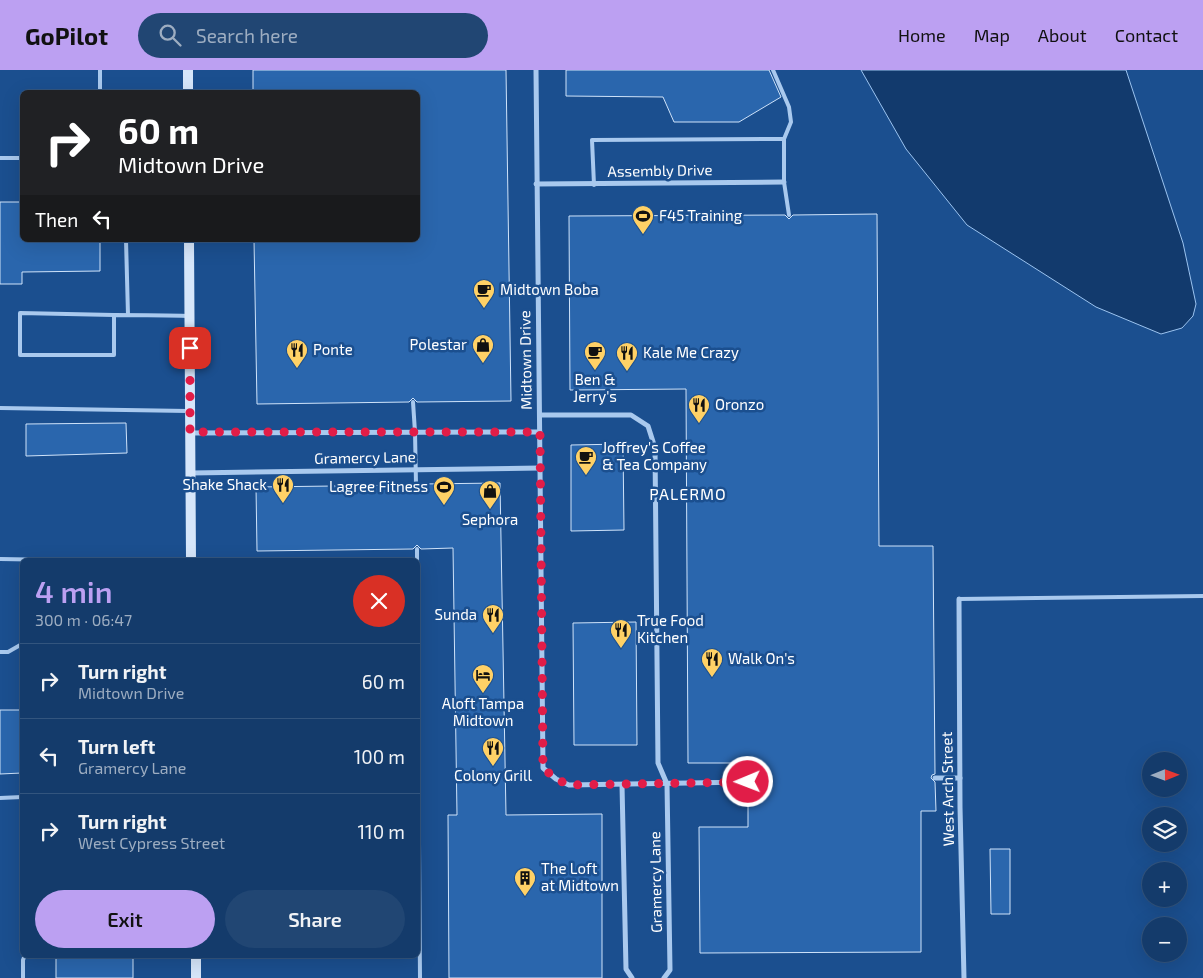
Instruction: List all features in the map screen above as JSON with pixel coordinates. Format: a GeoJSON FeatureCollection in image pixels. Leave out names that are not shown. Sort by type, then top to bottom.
{"type":"FeatureCollection","features":[{"type":"Feature","properties":{"kind":"street"},"geometry":{"type":"LineString","coordinates":[[188,70],[188,90]]}},
{"type":"Feature","properties":{"kind":"street","name":"Midtown Drive"},"geometry":{"type":"LineString","coordinates":[[536,70],[543,768],[556,779],[569,785],[748,782]]}},
{"type":"Feature","properties":{"kind":"street","name":"Assembly Drive"},"geometry":{"type":"LineString","coordinates":[[536,184],[784,182]]}},
{"type":"Feature","properties":{"kind":"street"},"geometry":{"type":"LineString","coordinates":[[189,242],[191,558]]}},
{"type":"Feature","properties":{"kind":"street"},"geometry":{"type":"LineString","coordinates":[[540,415],[631,414],[648,426],[655,448],[658,763],[667,784]]}},
{"type":"Feature","properties":{"kind":"street","name":"Gramercy Lane"},"geometry":{"type":"LineString","coordinates":[[190,432],[540,432]]}},
{"type":"Feature","properties":{"kind":"street","name":"Gramercy Lane"},"geometry":{"type":"LineString","coordinates":[[191,473],[540,468]]}},
{"type":"Feature","properties":{"kind":"street","name":"West Arch Street"},"geometry":{"type":"LineString","coordinates":[[959,599],[964,978]]}},
{"type":"Feature","properties":{"kind":"street"},"geometry":{"type":"LineString","coordinates":[[935,778],[960,778]]}},
{"type":"Feature","properties":{"kind":"street","name":"Gramercy Lane"},"geometry":{"type":"LineString","coordinates":[[664,978],[670,970],[667,784]]}},
{"type":"Feature","properties":{"kind":"street","name":"Gramercy Lane"},"geometry":{"type":"LineString","coordinates":[[622,785],[626,970],[632,978]]}},
{"type":"Feature","properties":{"kind":"street"},"geometry":{"type":"LineString","coordinates":[[196,958],[196,978]]}},
{"type":"Feature","properties":{"kind":"lane"},"geometry":{"type":"LineString","coordinates":[[100,70],[100,90]]}},
{"type":"Feature","properties":{"kind":"lane"},"geometry":{"type":"LineString","coordinates":[[773,70],[789,107],[791,122],[784,140],[784,182],[789,214]]}},
{"type":"Feature","properties":{"kind":"lane"},"geometry":{"type":"LineString","coordinates":[[594,184],[592,140],[784,140]]}},
{"type":"Feature","properties":{"kind":"lane"},"geometry":{"type":"LineString","coordinates":[[0,158],[20,158]]}},
{"type":"Feature","properties":{"kind":"lane"},"geometry":{"type":"LineString","coordinates":[[126,242],[128,315]]}},
{"type":"Feature","properties":{"kind":"lane"},"geometry":{"type":"LineString","coordinates":[[114,315],[114,354],[20,354],[20,313],[190,316]]}},
{"type":"Feature","properties":{"kind":"lane"},"geometry":{"type":"LineString","coordinates":[[412,402],[415,432],[416,484]]}},
{"type":"Feature","properties":{"kind":"lane"},"geometry":{"type":"LineString","coordinates":[[0,408],[190,411]]}},
{"type":"Feature","properties":{"kind":"lane"},"geometry":{"type":"LineString","coordinates":[[416,549],[417,558]]}},
{"type":"Feature","properties":{"kind":"lane"},"geometry":{"type":"LineString","coordinates":[[0,559],[20,559]]}},
{"type":"Feature","properties":{"kind":"lane"},"geometry":{"type":"LineString","coordinates":[[959,599],[1203,596]]}},
{"type":"Feature","properties":{"kind":"lane"},"geometry":{"type":"LineString","coordinates":[[0,652],[8,652],[20,645]]}},
{"type":"Feature","properties":{"kind":"lane"},"geometry":{"type":"LineString","coordinates":[[0,798],[20,798]]}},
{"type":"Feature","properties":{"kind":"lane"},"geometry":{"type":"LineString","coordinates":[[23,978],[24,958]]}},
{"type":"Feature","properties":{"kind":"lane"},"geometry":{"type":"LineString","coordinates":[[420,958],[420,978]]}},
{"type":"Feature","properties":{"kind":"water"},"geometry":{"type":"Polygon","coordinates":[[[861,70],[1126,70],[1183,243],[1196,304],[1193,316],[1182,328],[1161,334],[1096,307],[967,225],[906,149],[861,70]]]}},
{"type":"Feature","properties":{"kind":"building"},"geometry":{"type":"Polygon","coordinates":[[[253,70],[506,70],[511,401],[417,402],[413,398],[409,402],[257,404],[254,242],[420,242],[420,90],[253,90],[253,70]]]}},
{"type":"Feature","properties":{"kind":"building"},"geometry":{"type":"Polygon","coordinates":[[[566,70],[769,70],[781,97],[739,122],[674,122],[663,97],[566,96],[566,70]]]}},
{"type":"Feature","properties":{"kind":"building"},"geometry":{"type":"Polygon","coordinates":[[[0,202],[20,202],[20,242],[100,242],[100,271],[22,272],[22,284],[0,284],[0,202]]]}},
{"type":"Feature","properties":{"kind":"building"},"geometry":{"type":"Polygon","coordinates":[[[877,214],[879,546],[933,546],[935,774],[931,778],[935,782],[936,811],[921,811],[921,952],[700,953],[699,827],[748,827],[748,786],[752,785],[752,781],[748,778],[748,763],[688,763],[686,389],[570,390],[569,216],[785,215],[789,219],[793,215],[877,214]]]}},
{"type":"Feature","properties":{"kind":"building"},"geometry":{"type":"Polygon","coordinates":[[[126,423],[127,453],[26,456],[26,424],[126,423]]]}},
{"type":"Feature","properties":{"kind":"building"},"geometry":{"type":"Polygon","coordinates":[[[623,444],[624,530],[571,531],[571,445],[623,444]]]}},
{"type":"Feature","properties":{"kind":"building"},"geometry":{"type":"Polygon","coordinates":[[[500,483],[506,815],[602,814],[602,978],[449,978],[448,815],[457,815],[453,548],[421,549],[417,545],[413,549],[257,551],[256,487],[412,485],[416,488],[420,484],[500,483]]]}},
{"type":"Feature","properties":{"kind":"building"},"geometry":{"type":"Polygon","coordinates":[[[636,622],[637,745],[574,745],[573,623],[636,622]]]}},
{"type":"Feature","properties":{"kind":"building"},"geometry":{"type":"Polygon","coordinates":[[[0,710],[20,710],[20,773],[0,774],[0,710]]]}},
{"type":"Feature","properties":{"kind":"building"},"geometry":{"type":"Polygon","coordinates":[[[990,849],[1010,849],[1010,914],[991,914],[990,849]]]}},
{"type":"Feature","properties":{"kind":"building"},"geometry":{"type":"Polygon","coordinates":[[[56,958],[133,958],[133,978],[56,978],[56,958]]]}},
{"type":"Feature","properties":{"kind":"place","name":"F45 Training"},"geometry":{"type":"Point","coordinates":[643,235]}},
{"type":"Feature","properties":{"kind":"place","name":"Midtown Boba"},"geometry":{"type":"Point","coordinates":[484,309]}},
{"type":"Feature","properties":{"kind":"place","name":"Polestar"},"geometry":{"type":"Point","coordinates":[483,364]}},
{"type":"Feature","properties":{"kind":"place","name":"Ponte"},"geometry":{"type":"Point","coordinates":[297,369]}},
{"type":"Feature","properties":{"kind":"place","name":"Ben & Jerry's"},"geometry":{"type":"Point","coordinates":[595,371]}},
{"type":"Feature","properties":{"kind":"place","name":"Kale Me Crazy"},"geometry":{"type":"Point","coordinates":[627,372]}},
{"type":"Feature","properties":{"kind":"place","name":"Oronzo"},"geometry":{"type":"Point","coordinates":[699,424]}},
{"type":"Feature","properties":{"kind":"place","name":"Joffrey's Coffee & Tea Company"},"geometry":{"type":"Point","coordinates":[586,476]}},
{"type":"Feature","properties":{"kind":"place","name":"Shake Shack"},"geometry":{"type":"Point","coordinates":[283,504]}},
{"type":"Feature","properties":{"kind":"place","name":"Lagree Fitness"},"geometry":{"type":"Point","coordinates":[444,506]}},
{"type":"Feature","properties":{"kind":"place","name":"Sephora"},"geometry":{"type":"Point","coordinates":[490,510]}},
{"type":"Feature","properties":{"kind":"place","name":"Sunda"},"geometry":{"type":"Point","coordinates":[493,634]}},
{"type":"Feature","properties":{"kind":"place","name":"True Food Kitchen"},"geometry":{"type":"Point","coordinates":[621,649]}},
{"type":"Feature","properties":{"kind":"place","name":"Walk On's"},"geometry":{"type":"Point","coordinates":[712,678]}},
{"type":"Feature","properties":{"kind":"place","name":"Aloft Tampa Midtown"},"geometry":{"type":"Point","coordinates":[483,694]}},
{"type":"Feature","properties":{"kind":"place","name":"Colony Grill"},"geometry":{"type":"Point","coordinates":[493,767]}},
{"type":"Feature","properties":{"kind":"place","name":"The Loft at Midtown"},"geometry":{"type":"Point","coordinates":[525,897]}},
{"type":"Feature","properties":{"kind":"district","name":"PALERMO"},"geometry":{"type":"Point","coordinates":[688,494]}},
{"type":"Feature","properties":{"kind":"route"},"geometry":{"type":"LineString","coordinates":[[190,348],[190,432],[540,432],[543,768],[556,779],[569,785],[748,782]]}}]}
